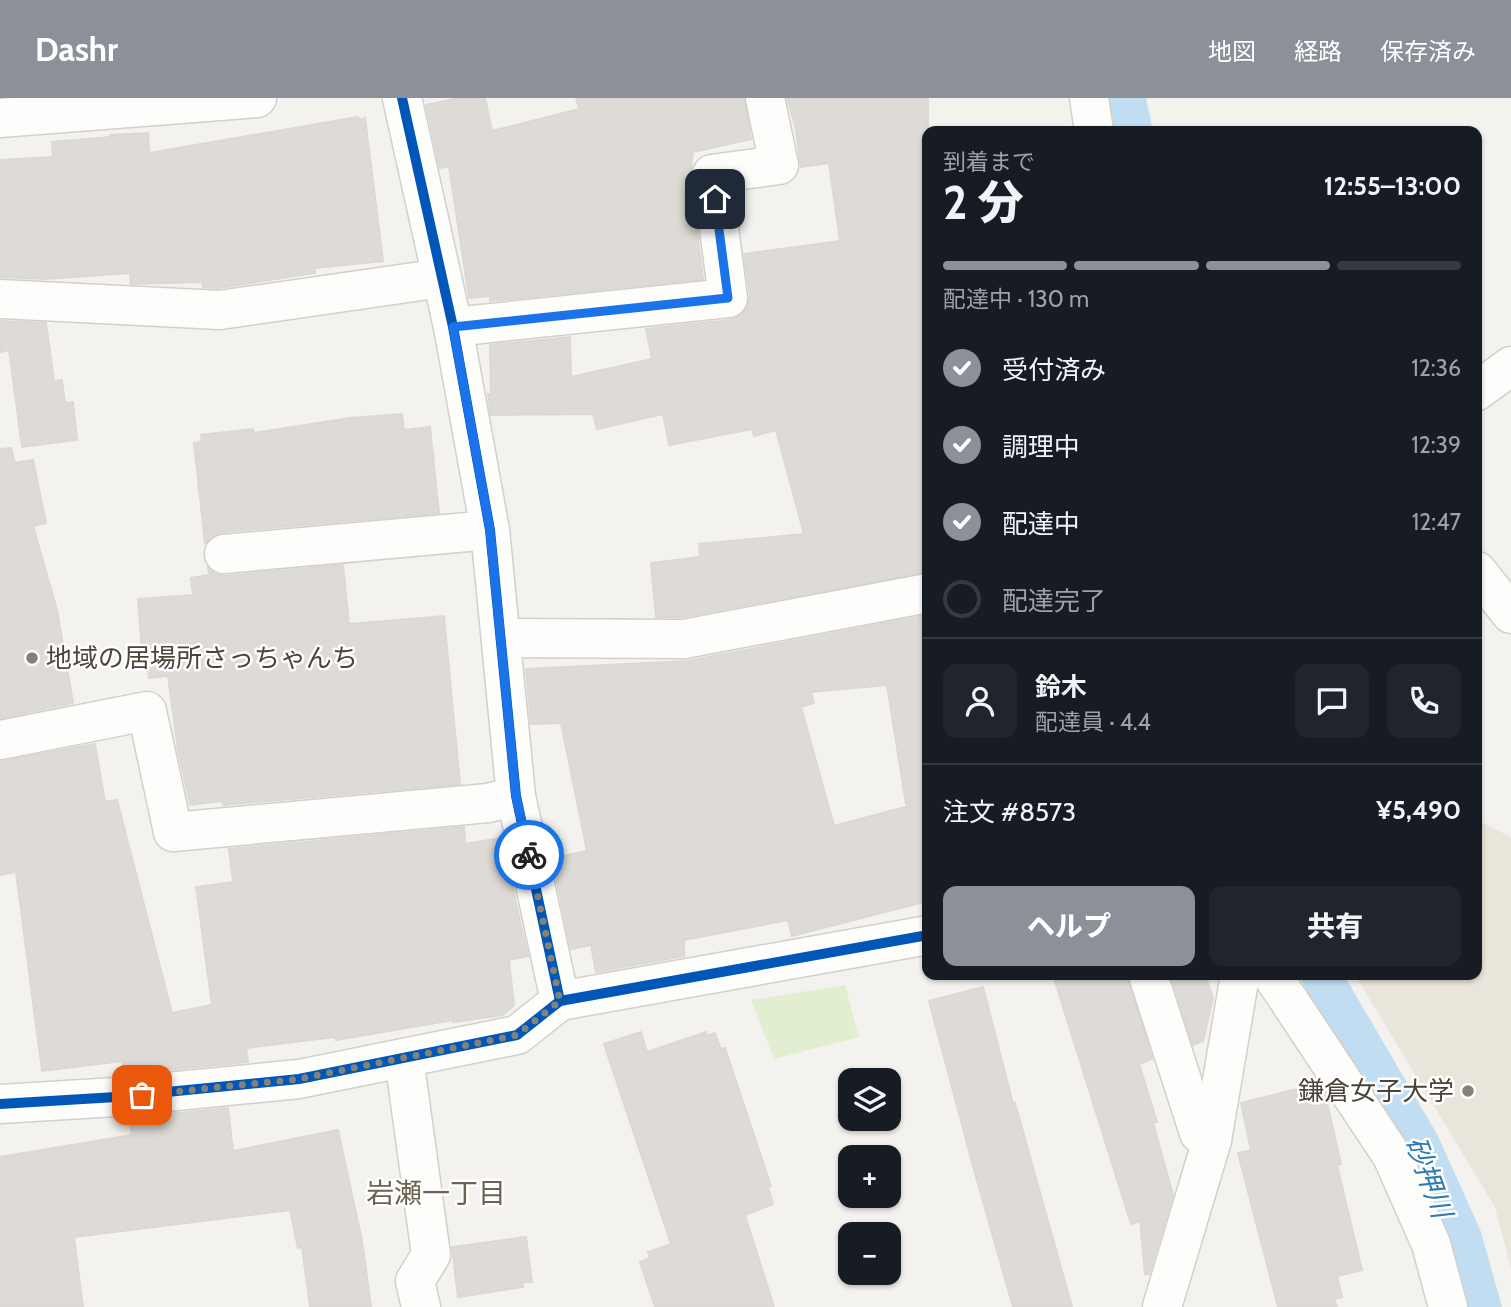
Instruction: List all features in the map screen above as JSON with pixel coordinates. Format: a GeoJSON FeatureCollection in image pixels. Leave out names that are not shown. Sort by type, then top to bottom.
{"type":"FeatureCollection","features":[{"type":"Feature","properties":{"kind":"street"},"geometry":{"type":"LineString","coordinates":[[0,118],[257,98]]}},
{"type":"Feature","properties":{"kind":"street"},"geometry":{"type":"LineString","coordinates":[[402,98],[453,327],[490,530],[503,638],[516,796],[560,1001]]}},
{"type":"Feature","properties":{"kind":"street"},"geometry":{"type":"LineString","coordinates":[[453,327],[728,298],[712,174],[779,164],[765,98]]}},
{"type":"Feature","properties":{"kind":"street"},"geometry":{"type":"LineString","coordinates":[[1089,98],[1093,126]]}},
{"type":"Feature","properties":{"kind":"street"},"geometry":{"type":"LineString","coordinates":[[0,299],[220,310],[442,278]]}},
{"type":"Feature","properties":{"kind":"street"},"geometry":{"type":"LineString","coordinates":[[1482,387],[1511,366]]}},
{"type":"Feature","properties":{"kind":"street"},"geometry":{"type":"LineString","coordinates":[[224,554],[490,530]]}},
{"type":"Feature","properties":{"kind":"street"},"geometry":{"type":"LineString","coordinates":[[1482,577],[1511,614]]}},
{"type":"Feature","properties":{"kind":"street"},"geometry":{"type":"LineString","coordinates":[[503,638],[684,639],[922,594]]}},
{"type":"Feature","properties":{"kind":"street"},"geometry":{"type":"LineString","coordinates":[[0,740],[147,711],[173,832],[488,803],[516,796]]}},
{"type":"Feature","properties":{"kind":"street"},"geometry":{"type":"LineString","coordinates":[[0,1104],[116,1097],[299,1079],[517,1035],[560,1001],[922,936]]}},
{"type":"Feature","properties":{"kind":"street"},"geometry":{"type":"LineString","coordinates":[[1150,980],[1199,1133],[1212,1140]]}},
{"type":"Feature","properties":{"kind":"street"},"geometry":{"type":"LineString","coordinates":[[1162,1307],[1212,1140],[1239,980]]}},
{"type":"Feature","properties":{"kind":"street"},"geometry":{"type":"LineString","coordinates":[[1275,980],[1392,1156],[1431,1244],[1448,1307]]}},
{"type":"Feature","properties":{"kind":"street"},"geometry":{"type":"LineString","coordinates":[[404,1058],[431,1255],[407,1291]]}},
{"type":"Feature","properties":{"kind":"shaded area","name":"鎌倉女子大学"},"geometry":{"type":"Polygon","coordinates":[[[1482,822],[1511,837],[1511,1268],[1495,1207],[1358,980],[1482,980],[1482,822]]]}},
{"type":"Feature","properties":{"kind":"green space"},"geometry":{"type":"Polygon","coordinates":[[[845,985],[859,1037],[774,1059],[751,1000],[845,985]]]}},
{"type":"Feature","properties":{"kind":"water"},"geometry":{"type":"Polygon","coordinates":[[[1107,98],[1146,98],[1152,126],[1112,126],[1107,98]]]}},
{"type":"Feature","properties":{"kind":"water","name":"砂押川"},"geometry":{"type":"Polygon","coordinates":[[[1301,980],[1347,980],[1438,1136],[1481,1232],[1502,1307],[1459,1307],[1301,980]]]}},
{"type":"Feature","properties":{"kind":"building"},"geometry":{"type":"Polygon","coordinates":[[[459,98],[485,98],[492,131],[579,109],[576,98],[744,98],[751,139],[693,152],[690,177],[703,279],[490,301],[490,296],[469,298],[449,166],[440,168],[426,105],[459,98]]]}},
{"type":"Feature","properties":{"kind":"building"},"geometry":{"type":"Polygon","coordinates":[[[787,98],[928,98],[928,126],[922,126],[922,573],[682,617],[656,617],[651,563],[700,557],[699,544],[804,534],[776,430],[754,436],[752,429],[669,445],[663,414],[597,429],[593,414],[491,415],[488,394],[491,394],[490,345],[570,337],[571,377],[652,359],[646,329],[730,320],[741,315],[748,307],[750,296],[744,254],[840,241],[829,163],[801,167],[796,129],[787,98]]]}},
{"type":"Feature","properties":{"kind":"building"},"geometry":{"type":"Polygon","coordinates":[[[358,117],[359,120],[365,118],[383,261],[315,268],[315,273],[219,288],[203,287],[203,282],[131,284],[130,273],[46,279],[0,277],[0,160],[53,157],[52,142],[111,137],[110,135],[148,133],[149,153],[358,117]]]}},
{"type":"Feature","properties":{"kind":"building"},"geometry":{"type":"Polygon","coordinates":[[[0,321],[46,323],[54,381],[62,380],[65,403],[73,402],[77,440],[22,447],[9,350],[0,352],[0,321]]]}},
{"type":"Feature","properties":{"kind":"building"},"geometry":{"type":"Polygon","coordinates":[[[402,414],[404,430],[430,427],[439,513],[222,532],[205,543],[194,443],[202,442],[201,435],[253,429],[254,433],[350,418],[402,414]]]}},
{"type":"Feature","properties":{"kind":"building"},"geometry":{"type":"Polygon","coordinates":[[[11,448],[15,463],[33,460],[46,523],[33,526],[57,610],[73,703],[0,718],[0,449],[11,448]]]}},
{"type":"Feature","properties":{"kind":"building"},"geometry":{"type":"Polygon","coordinates":[[[343,565],[349,624],[444,616],[460,784],[223,805],[222,801],[190,805],[178,750],[168,676],[149,678],[148,666],[143,667],[138,599],[193,595],[191,578],[209,575],[208,568],[215,574],[226,576],[343,565]]]}},
{"type":"Feature","properties":{"kind":"building"},"geometry":{"type":"Polygon","coordinates":[[[922,616],[922,903],[792,936],[788,920],[684,940],[684,956],[596,972],[591,945],[571,949],[552,858],[587,851],[561,723],[531,724],[526,669],[688,661],[922,616]],[[887,685],[811,692],[814,703],[801,707],[834,826],[920,803],[906,804],[887,685]]]}},
{"type":"Feature","properties":{"kind":"building"},"geometry":{"type":"Polygon","coordinates":[[[95,744],[105,802],[117,800],[172,1013],[212,1005],[196,887],[233,882],[229,849],[464,827],[465,844],[501,838],[528,956],[509,960],[514,1005],[503,1015],[453,1020],[336,1040],[335,1037],[246,1048],[248,1062],[124,1074],[122,1061],[42,1071],[16,872],[0,875],[0,761],[95,744]]]}},
{"type":"Feature","properties":{"kind":"building"},"geometry":{"type":"Polygon","coordinates":[[[1055,980],[1128,980],[1152,1059],[1139,1064],[1157,1122],[1153,1123],[1173,1195],[1149,1274],[1145,1274],[1140,1221],[1131,1224],[1055,980]]]}},
{"type":"Feature","properties":{"kind":"building"},"geometry":{"type":"Polygon","coordinates":[[[1173,980],[1207,980],[1213,998],[1203,1041],[1193,1045],[1173,980]]]}},
{"type":"Feature","properties":{"kind":"building"},"geometry":{"type":"Polygon","coordinates":[[[983,987],[1013,1104],[1015,1103],[1072,1307],[1013,1307],[973,1166],[929,1001],[983,987]]]}},
{"type":"Feature","properties":{"kind":"building"},"geometry":{"type":"Polygon","coordinates":[[[641,1032],[647,1052],[706,1032],[707,1036],[715,1033],[721,1049],[725,1048],[771,1186],[768,1187],[773,1204],[745,1215],[774,1307],[655,1307],[640,1262],[650,1258],[648,1252],[671,1244],[604,1044],[641,1032]]]}},
{"type":"Feature","properties":{"kind":"building"},"geometry":{"type":"Polygon","coordinates":[[[1318,1084],[1325,1094],[1341,1164],[1337,1165],[1362,1270],[1337,1276],[1342,1297],[1334,1299],[1337,1307],[1278,1307],[1238,1153],[1251,1150],[1241,1103],[1318,1084]]]}},
{"type":"Feature","properties":{"kind":"building"},"geometry":{"type":"Polygon","coordinates":[[[228,1108],[233,1151],[338,1130],[362,1241],[371,1307],[310,1307],[302,1247],[298,1248],[290,1210],[74,1237],[83,1307],[0,1307],[0,1157],[132,1135],[129,1118],[228,1108]]]}},
{"type":"Feature","properties":{"kind":"building"},"geometry":{"type":"Polygon","coordinates":[[[526,1237],[532,1282],[522,1282],[523,1287],[458,1297],[452,1247],[526,1237]]]}},
{"type":"Feature","properties":{"kind":"cycle path"},"geometry":{"type":"LineString","coordinates":[[402,98],[453,327],[490,530],[516,796],[560,1001]]}},
{"type":"Feature","properties":{"kind":"cycle path"},"geometry":{"type":"LineString","coordinates":[[0,1104],[116,1097],[299,1079],[517,1035],[560,1001],[922,936]]}},
{"type":"Feature","properties":{"kind":"way so far"},"geometry":{"type":"LineString","coordinates":[[142,1095],[299,1079],[517,1035],[560,1001],[529,855]]}},
{"type":"Feature","properties":{"kind":"place","name":"地域の居場所さっちゃんち"},"geometry":{"type":"Point","coordinates":[32,658]}},
{"type":"Feature","properties":{"kind":"place","name":"鎌倉女子大学"},"geometry":{"type":"Point","coordinates":[1468,1091]}},
{"type":"Feature","properties":{"kind":"district","name":"岩瀬一丁目"},"geometry":{"type":"Point","coordinates":[436,1193]}},
{"type":"Feature","properties":{"kind":"route"},"geometry":{"type":"LineString","coordinates":[[529,855],[516,796],[503,638],[490,530],[453,327],[728,298],[715,199]]}}]}
